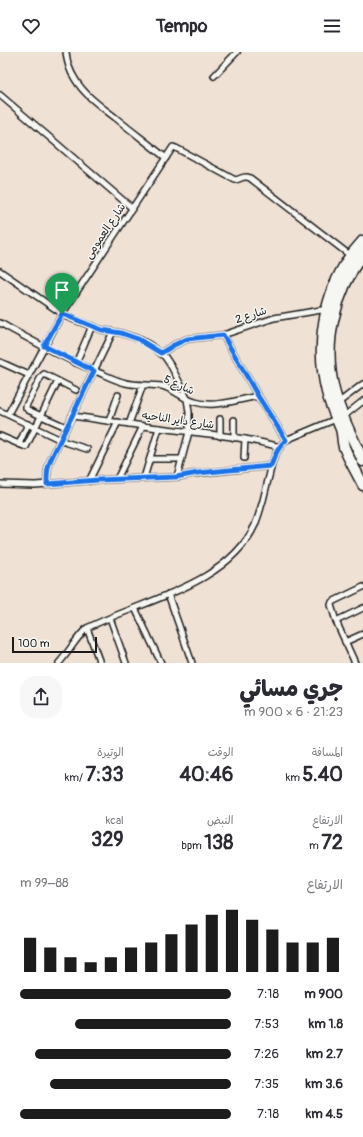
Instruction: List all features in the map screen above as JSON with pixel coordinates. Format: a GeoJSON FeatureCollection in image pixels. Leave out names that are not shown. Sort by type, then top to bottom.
{"type":"FeatureCollection","features":[{"type":"Feature","properties":{"kind":"highway"},"geometry":{"type":"LineString","coordinates":[[363,241],[351,256],[335,286],[327,309],[322,337],[322,365],[327,393],[363,461]]}},
{"type":"Feature","properties":{"kind":"highway"},"geometry":{"type":"LineString","coordinates":[[363,253],[342,289],[333,317],[330,346],[330,368],[338,403],[344,446],[363,486]]}},
{"type":"Feature","properties":{"kind":"highway"},"geometry":{"type":"LineString","coordinates":[[341,431],[363,476]]}},
{"type":"Feature","properties":{"kind":"street"},"geometry":{"type":"LineString","coordinates":[[66,52],[72,75],[92,100],[166,158]]}},
{"type":"Feature","properties":{"kind":"street"},"geometry":{"type":"LineString","coordinates":[[214,76],[237,52]]}},
{"type":"Feature","properties":{"kind":"street"},"geometry":{"type":"LineString","coordinates":[[0,95],[132,208]]}},
{"type":"Feature","properties":{"kind":"street","name":"شارع العمومى"},"geometry":{"type":"LineString","coordinates":[[8,414],[62,314],[173,148],[176,148],[235,180],[243,177],[250,178],[351,256]]}},
{"type":"Feature","properties":{"kind":"street"},"geometry":{"type":"LineString","coordinates":[[0,271],[62,314],[92,326],[138,339],[161,353],[171,366],[187,399],[189,412],[189,432],[176,477]]}},
{"type":"Feature","properties":{"kind":"street","name":"شارع 2"},"geometry":{"type":"LineString","coordinates":[[161,353],[187,339],[223,335],[274,318],[327,309]]}},
{"type":"Feature","properties":{"kind":"street","name":"شارع 5"},"geometry":{"type":"LineString","coordinates":[[0,323],[94,371],[126,383],[163,387],[195,403],[221,403],[258,396]]}},
{"type":"Feature","properties":{"kind":"street"},"geometry":{"type":"LineString","coordinates":[[76,362],[92,326]]}},
{"type":"Feature","properties":{"kind":"street"},"geometry":{"type":"LineString","coordinates":[[47,484],[48,466],[113,332]]}},
{"type":"Feature","properties":{"kind":"street"},"geometry":{"type":"LineString","coordinates":[[223,335],[258,396],[286,440]]}},
{"type":"Feature","properties":{"kind":"street"},"geometry":{"type":"LineString","coordinates":[[0,362],[29,375]]}},
{"type":"Feature","properties":{"kind":"street"},"geometry":{"type":"LineString","coordinates":[[66,427],[28,410],[26,408],[27,404],[40,377],[44,374],[76,390]]}},
{"type":"Feature","properties":{"kind":"street"},"geometry":{"type":"LineString","coordinates":[[0,436],[26,447],[58,381]]}},
{"type":"Feature","properties":{"kind":"street"},"geometry":{"type":"LineString","coordinates":[[338,403],[363,384]]}},
{"type":"Feature","properties":{"kind":"street"},"geometry":{"type":"LineString","coordinates":[[129,424],[143,385]]}},
{"type":"Feature","properties":{"kind":"street"},"geometry":{"type":"LineString","coordinates":[[109,421],[118,395]]}},
{"type":"Feature","properties":{"kind":"street"},"geometry":{"type":"LineString","coordinates":[[59,663],[77,638],[87,628],[206,577],[227,562],[247,540],[255,525],[262,505],[274,456],[280,447],[286,440],[340,418],[363,401]]}},
{"type":"Feature","properties":{"kind":"street"},"geometry":{"type":"LineString","coordinates":[[0,412],[8,414],[60,439],[87,449]]}},
{"type":"Feature","properties":{"kind":"street","name":"شارع داير الناحيه"},"geometry":{"type":"LineString","coordinates":[[72,416],[245,439],[280,447]]}},
{"type":"Feature","properties":{"kind":"street"},"geometry":{"type":"LineString","coordinates":[[220,419],[220,436]]}},
{"type":"Feature","properties":{"kind":"street"},"geometry":{"type":"LineString","coordinates":[[234,420],[234,438]]}},
{"type":"Feature","properties":{"kind":"street"},"geometry":{"type":"LineString","coordinates":[[89,480],[118,422]]}},
{"type":"Feature","properties":{"kind":"street"},"geometry":{"type":"LineString","coordinates":[[19,444],[28,424]]}},
{"type":"Feature","properties":{"kind":"street"},"geometry":{"type":"LineString","coordinates":[[117,479],[143,426]]}},
{"type":"Feature","properties":{"kind":"street"},"geometry":{"type":"LineString","coordinates":[[144,478],[159,428]]}},
{"type":"Feature","properties":{"kind":"street"},"geometry":{"type":"LineString","coordinates":[[244,458],[245,439]]}},
{"type":"Feature","properties":{"kind":"street"},"geometry":{"type":"LineString","coordinates":[[150,459],[182,459]]}},
{"type":"Feature","properties":{"kind":"street"},"geometry":{"type":"LineString","coordinates":[[0,484],[23,486],[89,480],[176,477],[198,473],[271,466]]}},
{"type":"Feature","properties":{"kind":"street"},"geometry":{"type":"LineString","coordinates":[[355,663],[331,607],[332,602],[363,587]]}},
{"type":"Feature","properties":{"kind":"street"},"geometry":{"type":"LineString","coordinates":[[168,594],[192,663]]}},
{"type":"Feature","properties":{"kind":"street"},"geometry":{"type":"LineString","coordinates":[[135,608],[161,663]]}},
{"type":"Feature","properties":{"kind":"street"},"geometry":{"type":"LineString","coordinates":[[336,621],[363,608]]}},
{"type":"Feature","properties":{"kind":"street"},"geometry":{"type":"LineString","coordinates":[[110,618],[126,663]]}},
{"type":"Feature","properties":{"kind":"street"},"geometry":{"type":"LineString","coordinates":[[87,628],[100,663]]}},
{"type":"Feature","properties":{"kind":"street"},"geometry":{"type":"LineString","coordinates":[[345,642],[363,634]]}},
{"type":"Feature","properties":{"kind":"street"},"geometry":{"type":"LineString","coordinates":[[64,657],[67,663]]}},
{"type":"Feature","properties":{"kind":"route"},"geometry":{"type":"LineString","coordinates":[[62,314],[102,330],[121,333],[138,339],[161,353],[187,339],[223,335],[258,396],[286,440],[277,452],[271,466],[198,473],[176,477],[98,480],[47,484],[48,466],[94,371],[44,346],[62,314]]}}]}
